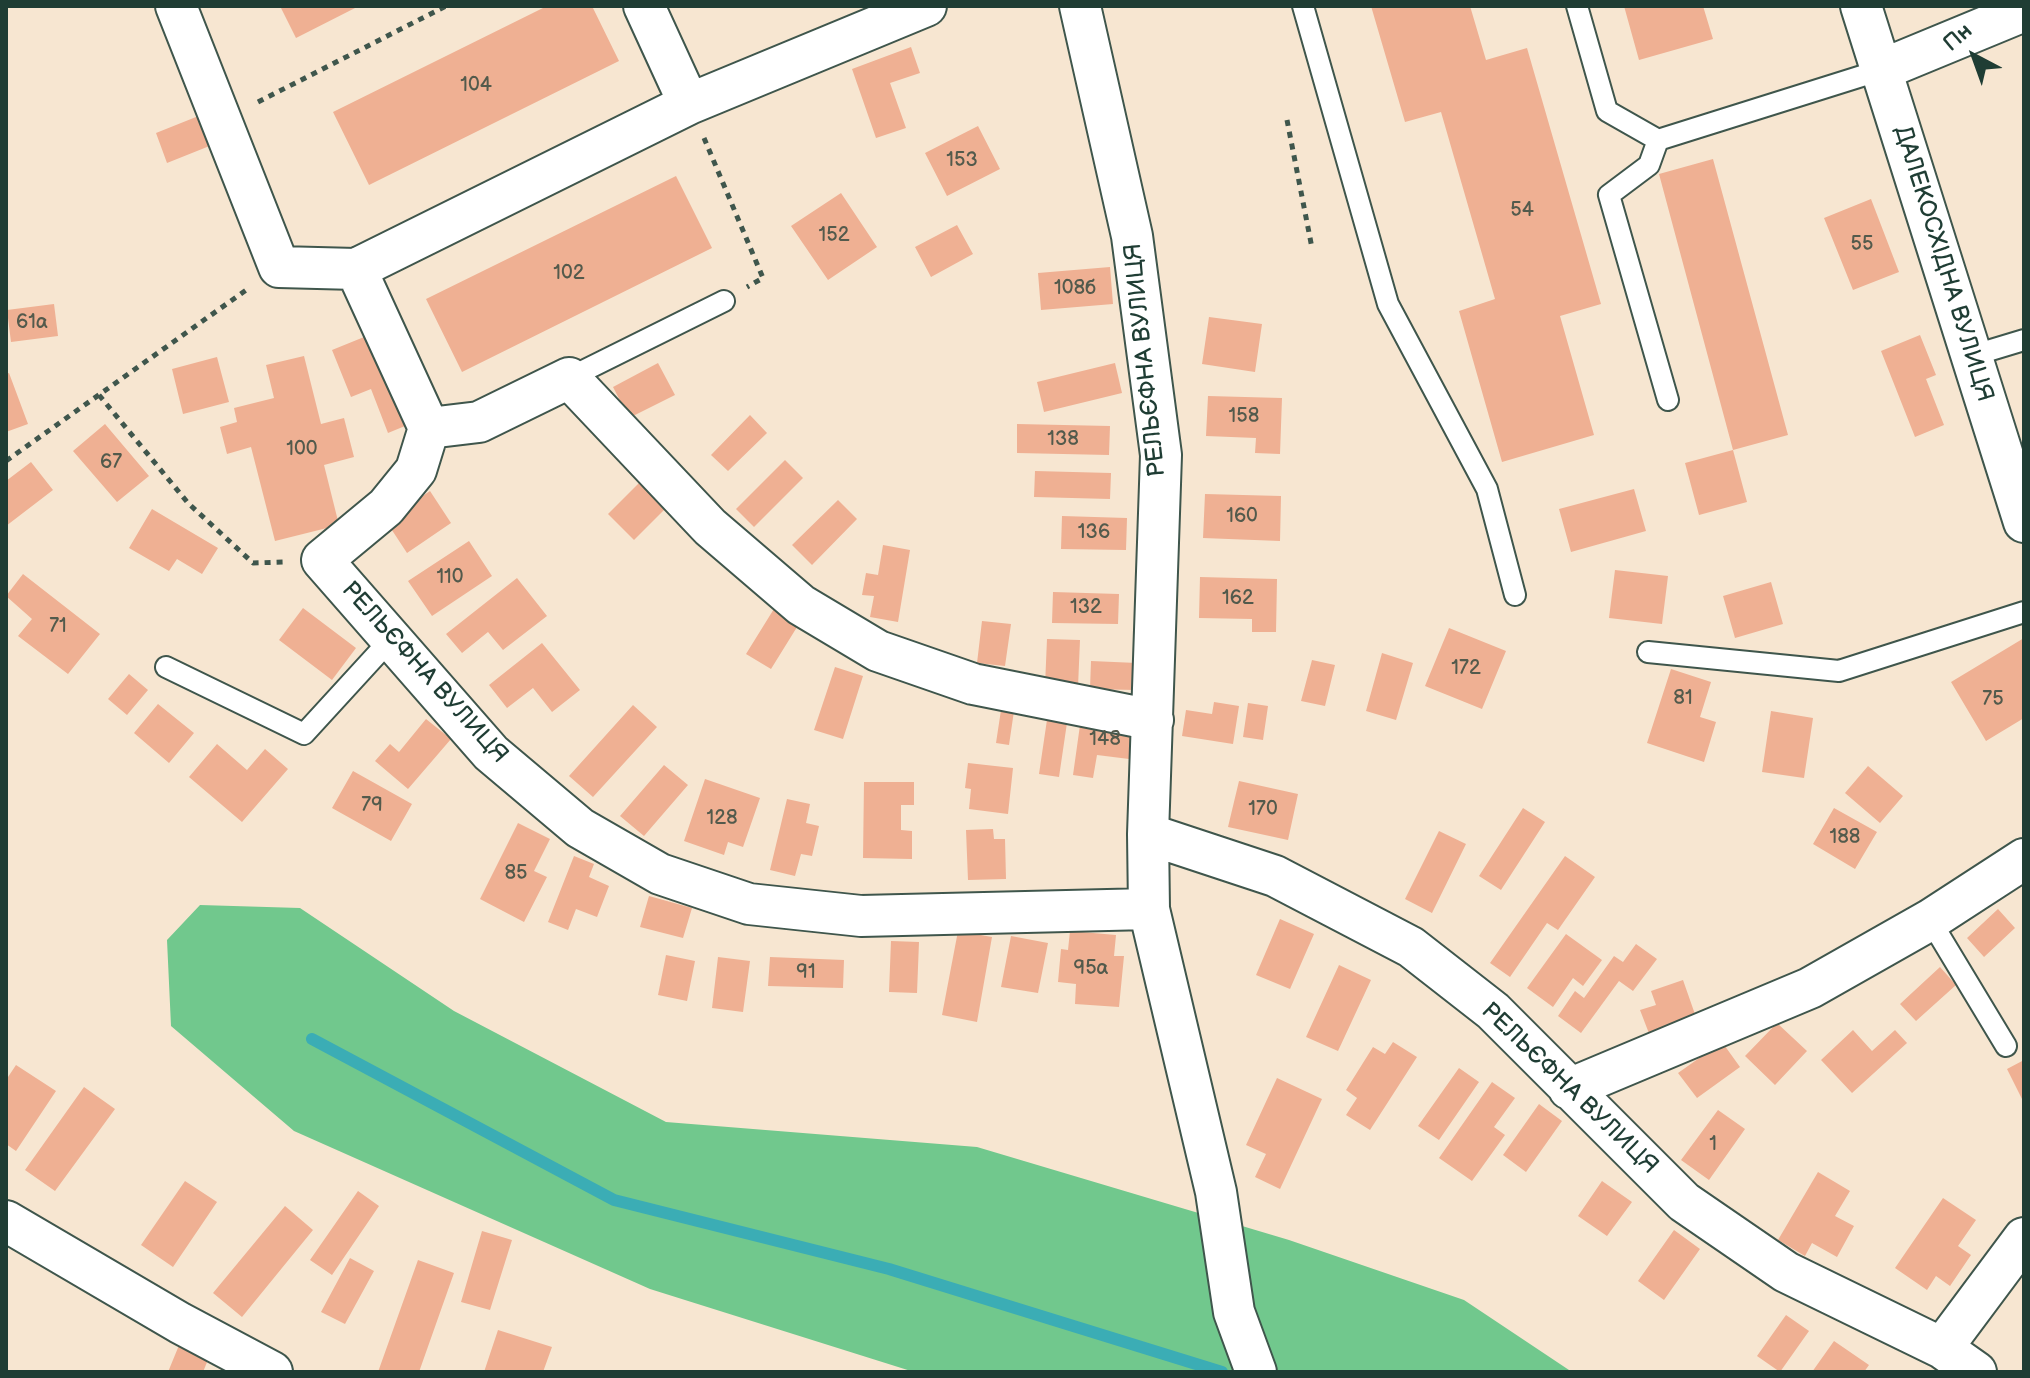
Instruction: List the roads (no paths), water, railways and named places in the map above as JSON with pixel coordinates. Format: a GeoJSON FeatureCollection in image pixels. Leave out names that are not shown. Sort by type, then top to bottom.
{"type":"FeatureCollection","features":[{"type":"Feature","properties":{"kind":"street"},"geometry":{"type":"LineString","coordinates":[[176,6],[279,267],[356,269],[689,104],[926,6]]}},
{"type":"Feature","properties":{"kind":"street"},"geometry":{"type":"LineString","coordinates":[[644,6],[689,104]]}},
{"type":"Feature","properties":{"kind":"street","name":"РЕЛЬЄФНА ВУЛИЦЯ"},"geometry":{"type":"LineString","coordinates":[[1080,6],[1132,236],[1161,455],[1148,834],[1149,909],[1216,1192],[1234,1312],[1256,1372]]}},
{"type":"Feature","properties":{"kind":"street","name":"ДАЛЕКОСХІДНА ВУЛИЦЯ"},"geometry":{"type":"LineString","coordinates":[[1861,6],[2024,522]]}},
{"type":"Feature","properties":{"kind":"street"},"geometry":{"type":"LineString","coordinates":[[1881,70],[2024,11]]}},
{"type":"Feature","properties":{"kind":"street"},"geometry":{"type":"LineString","coordinates":[[356,269],[429,428],[479,422],[569,378],[710,527],[801,605],[878,651],[973,684],[1153,720]]}},
{"type":"Feature","properties":{"kind":"street","name":"РЕЛЬЄФНА ВУЛИЦЯ"},"geometry":{"type":"LineString","coordinates":[[429,428],[416,470],[386,507],[322,560],[491,753],[580,828],[660,874],[749,904],[861,916],[1149,909]]}},
{"type":"Feature","properties":{"kind":"street","name":"РЕЛЬЄФНА ВУЛИЦЯ"},"geometry":{"type":"LineString","coordinates":[[1148,834],[1275,876],[1411,947],[1493,1011],[1684,1202],[1786,1272],[1942,1348],[1976,1372]]}},
{"type":"Feature","properties":{"kind":"street"},"geometry":{"type":"LineString","coordinates":[[1569,1089],[1810,988],[1930,920],[2024,859]]}},
{"type":"Feature","properties":{"kind":"street"},"geometry":{"type":"LineString","coordinates":[[6,1221],[180,1323],[272,1372]]}},
{"type":"Feature","properties":{"kind":"street"},"geometry":{"type":"LineString","coordinates":[[1942,1348],[2024,1238]]}},
{"type":"Feature","properties":{"kind":"lane"},"geometry":{"type":"LineString","coordinates":[[1303,6],[1388,304],[1487,489],[1515,595]]}},
{"type":"Feature","properties":{"kind":"lane"},"geometry":{"type":"LineString","coordinates":[[1577,6],[1607,111],[1658,140],[1881,70]]}},
{"type":"Feature","properties":{"kind":"lane"},"geometry":{"type":"LineString","coordinates":[[1658,140],[1649,165],[1609,195],[1668,400]]}},
{"type":"Feature","properties":{"kind":"lane"},"geometry":{"type":"LineString","coordinates":[[569,378],[724,301]]}},
{"type":"Feature","properties":{"kind":"lane"},"geometry":{"type":"LineString","coordinates":[[1971,356],[2024,340]]}},
{"type":"Feature","properties":{"kind":"lane"},"geometry":{"type":"LineString","coordinates":[[1648,652],[1839,671],[2024,612]]}},
{"type":"Feature","properties":{"kind":"lane"},"geometry":{"type":"LineString","coordinates":[[166,667],[304,734],[391,639]]}},
{"type":"Feature","properties":{"kind":"lane"},"geometry":{"type":"LineString","coordinates":[[1930,920],[2006,1046]]}},
{"type":"Feature","properties":{"kind":"waterway"},"geometry":{"type":"LineString","coordinates":[[312,1039],[614,1200],[889,1269],[1222,1372]]}}]}
